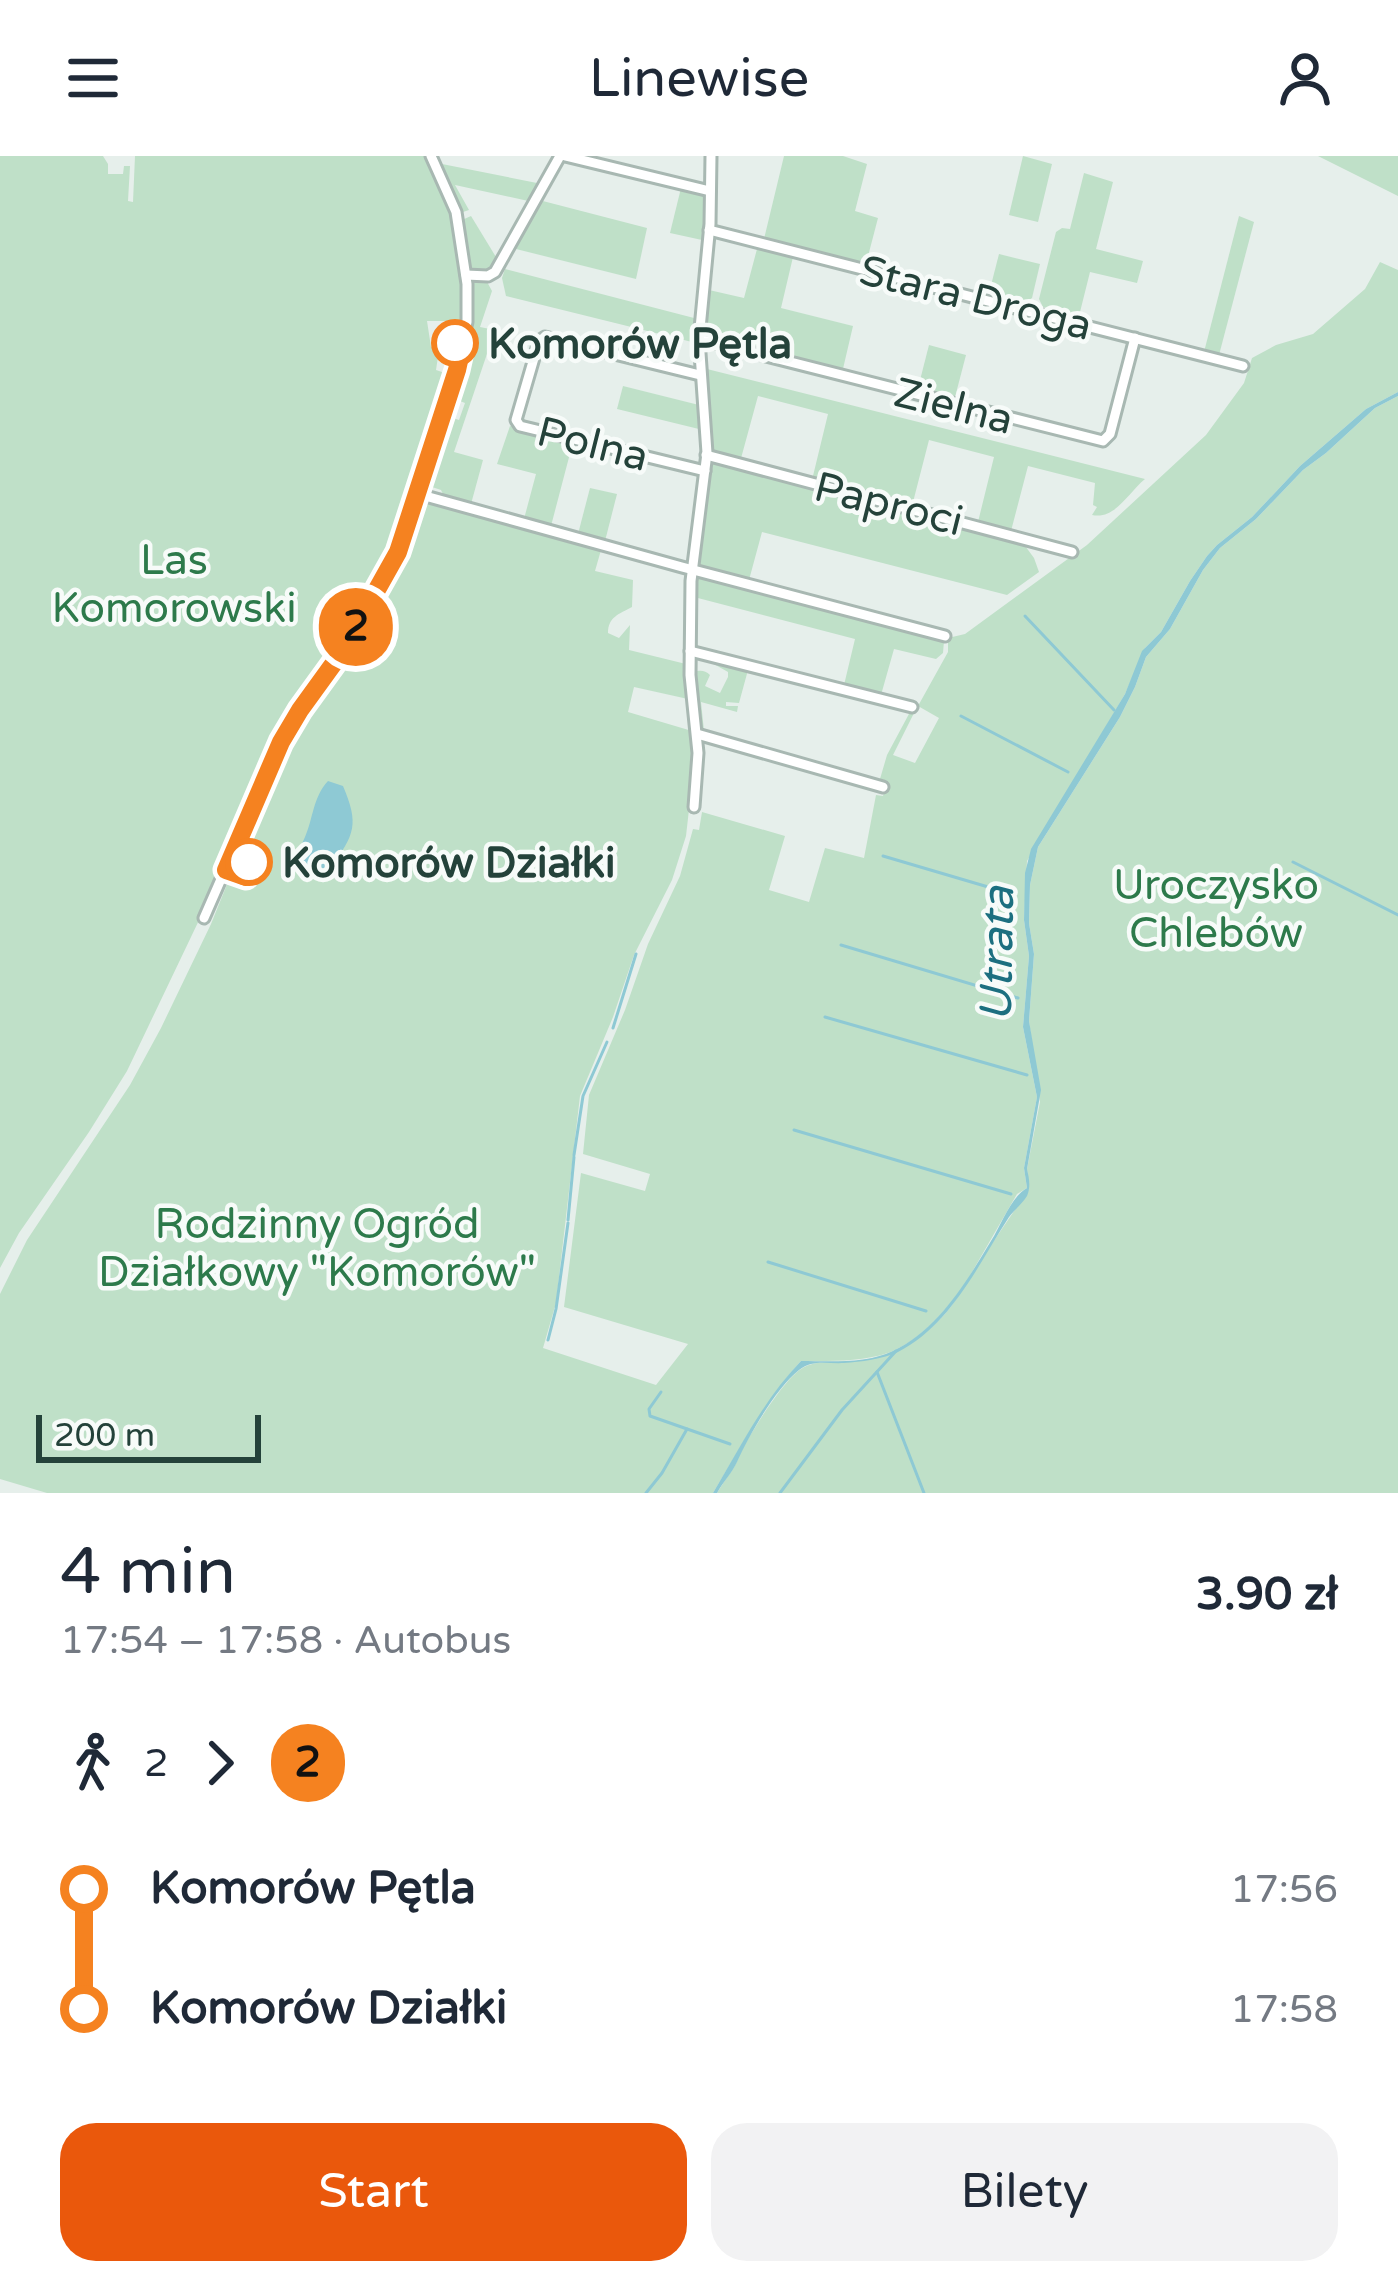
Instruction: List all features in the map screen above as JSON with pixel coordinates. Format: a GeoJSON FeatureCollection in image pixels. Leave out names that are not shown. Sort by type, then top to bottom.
{"type":"FeatureCollection","features":[{"type":"Feature","properties":{"kind":"street"},"geometry":{"type":"LineString","coordinates":[[204,918],[278,749],[342,652],[405,536],[460,357],[468,314],[466,275],[456,212],[430,156]]}},
{"type":"Feature","properties":{"kind":"street"},"geometry":{"type":"LineString","coordinates":[[466,275],[492,275],[562,156],[710,191]]}},
{"type":"Feature","properties":{"kind":"street","name":"Polna"},"geometry":{"type":"LineString","coordinates":[[694,806],[697,734],[690,651],[692,570],[706,455],[699,339],[710,156]]}},
{"type":"Feature","properties":{"kind":"street","name":"Stara Droga"},"geometry":{"type":"LineString","coordinates":[[709,230],[1243,366]]}},
{"type":"Feature","properties":{"kind":"street","name":"Polna"},"geometry":{"type":"LineString","coordinates":[[700,375],[545,337],[539,341],[516,420],[521,426],[705,471]]}},
{"type":"Feature","properties":{"kind":"street","name":"Zielna"},"geometry":{"type":"LineString","coordinates":[[699,339],[1103,441],[1110,434],[1135,338]]}},
{"type":"Feature","properties":{"kind":"street","name":"Paproci"},"geometry":{"type":"LineString","coordinates":[[706,455],[1072,552]]}},
{"type":"Feature","properties":{"kind":"street"},"geometry":{"type":"LineString","coordinates":[[418,494],[945,636]]}},
{"type":"Feature","properties":{"kind":"street"},"geometry":{"type":"LineString","coordinates":[[690,651],[912,706]]}},
{"type":"Feature","properties":{"kind":"street"},"geometry":{"type":"LineString","coordinates":[[697,734],[883,787]]}},
{"type":"Feature","properties":{"kind":"green space","name":"Las Komorowski"},"geometry":{"type":"Polygon","coordinates":[[[0,156],[103,156],[108,174],[123,174],[124,166],[130,166],[128,201],[133,202],[135,156],[424,156],[453,223],[463,290],[457,335],[448,336],[451,321],[427,321],[431,347],[439,350],[436,370],[445,373],[402,535],[337,656],[286,726],[127,1071],[0,1268],[0,156]]]}},
{"type":"Feature","properties":{"kind":"green space"},"geometry":{"type":"Polygon","coordinates":[[[434,156],[442,164],[542,184],[533,202],[455,185],[469,210],[460,213],[452,185],[434,156]]]}},
{"type":"Feature","properties":{"kind":"green space"},"geometry":{"type":"Polygon","coordinates":[[[784,156],[843,156],[867,164],[855,211],[878,218],[866,264],[764,239],[784,156]]]}},
{"type":"Feature","properties":{"kind":"green space"},"geometry":{"type":"Polygon","coordinates":[[[1023,156],[1052,164],[1038,222],[1009,215],[1023,156]]]}},
{"type":"Feature","properties":{"kind":"green space"},"geometry":{"type":"Polygon","coordinates":[[[1318,156],[1398,156],[1398,196],[1318,156]]]}},
{"type":"Feature","properties":{"kind":"green space"},"geometry":{"type":"Polygon","coordinates":[[[1084,173],[1113,182],[1096,249],[1143,261],[1137,283],[1090,272],[1079,316],[1043,307],[1039,299],[1056,232],[1070,229],[1084,173]]]}},
{"type":"Feature","properties":{"kind":"green space"},"geometry":{"type":"Polygon","coordinates":[[[681,188],[706,193],[702,240],[670,233],[681,188]]]}},
{"type":"Feature","properties":{"kind":"green space"},"geometry":{"type":"Polygon","coordinates":[[[539,200],[647,228],[636,279],[516,249],[539,200]]]}},
{"type":"Feature","properties":{"kind":"green space"},"geometry":{"type":"Polygon","coordinates":[[[471,216],[499,262],[491,272],[473,270],[468,264],[462,220],[471,216]]]}},
{"type":"Feature","properties":{"kind":"green space"},"geometry":{"type":"Polygon","coordinates":[[[1239,216],[1254,222],[1219,355],[1204,352],[1239,216]]]}},
{"type":"Feature","properties":{"kind":"green space"},"geometry":{"type":"Polygon","coordinates":[[[757,249],[793,257],[781,308],[853,326],[842,373],[705,337],[709,290],[744,298],[757,249]]]}},
{"type":"Feature","properties":{"kind":"green space"},"geometry":{"type":"Polygon","coordinates":[[[999,254],[1040,264],[1032,298],[1020,306],[988,297],[999,254]]]}},
{"type":"Feature","properties":{"kind":"green space"},"geometry":{"type":"Polygon","coordinates":[[[1380,262],[1398,270],[1398,392],[1366,409],[1207,556],[1161,632],[1145,648],[1125,694],[1027,861],[1024,920],[1029,956],[1023,1027],[1037,1097],[1024,1168],[1027,1188],[1017,1194],[968,1279],[1029,1189],[1027,1169],[1040,1102],[1029,1021],[1034,954],[1030,885],[1038,847],[1120,717],[1146,657],[1170,629],[1220,548],[1375,408],[1398,396],[1398,1493],[717,1493],[763,1415],[801,1369],[890,1352],[801,1361],[764,1408],[713,1493],[47,1493],[0,1479],[0,1294],[27,1240],[130,1085],[161,1028],[274,779],[397,571],[427,501],[601,550],[595,571],[633,580],[632,607],[612,620],[608,633],[619,638],[630,625],[629,650],[686,664],[688,699],[634,687],[628,712],[692,731],[686,836],[672,880],[634,955],[580,1096],[556,1303],[543,1348],[656,1385],[688,1344],[564,1307],[581,1173],[645,1191],[650,1174],[583,1154],[589,1095],[680,876],[693,829],[699,830],[702,812],[785,836],[769,890],[809,902],[825,848],[864,858],[876,795],[883,796],[887,781],[880,779],[887,755],[910,712],[914,713],[893,755],[915,763],[939,718],[918,706],[948,652],[948,638],[965,634],[1087,545],[1206,435],[1244,383],[1252,358],[1313,334],[1365,289],[1380,262]],[[966,1282],[951,1303],[906,1344],[917,1338],[932,1327],[957,1299],[966,1282]]]}},
{"type":"Feature","properties":{"kind":"green space"},"geometry":{"type":"Polygon","coordinates":[[[505,269],[694,318],[696,343],[506,296],[505,269]]]}},
{"type":"Feature","properties":{"kind":"green space"},"geometry":{"type":"Polygon","coordinates":[[[474,278],[486,280],[492,291],[480,327],[495,330],[454,452],[483,460],[471,504],[432,487],[429,491],[425,480],[447,416],[459,420],[465,403],[455,399],[448,413],[474,317],[474,278]]]}},
{"type":"Feature","properties":{"kind":"green space"},"geometry":{"type":"Polygon","coordinates":[[[929,345],[966,355],[954,401],[917,392],[929,345]]]}},
{"type":"Feature","properties":{"kind":"green space"},"geometry":{"type":"Polygon","coordinates":[[[703,368],[1145,479],[1114,509],[1092,515],[1097,507],[1093,505],[1095,483],[1028,466],[1011,531],[978,522],[994,457],[929,440],[912,506],[812,480],[828,414],[758,396],[740,462],[715,455],[709,449],[703,368]]]}},
{"type":"Feature","properties":{"kind":"green space"},"geometry":{"type":"Polygon","coordinates":[[[623,386],[699,405],[703,430],[617,409],[623,386]]]}},
{"type":"Feature","properties":{"kind":"green space"},"geometry":{"type":"Polygon","coordinates":[[[510,426],[573,442],[551,526],[524,519],[536,474],[497,464],[510,426]]]}},
{"type":"Feature","properties":{"kind":"green space"},"geometry":{"type":"Polygon","coordinates":[[[710,459],[1023,543],[1039,572],[1007,595],[762,532],[749,580],[700,569],[695,565],[710,459]]]}},
{"type":"Feature","properties":{"kind":"green space"},"geometry":{"type":"Polygon","coordinates":[[[590,488],[617,494],[605,541],[578,534],[590,488]]]}},
{"type":"Feature","properties":{"kind":"green space"},"geometry":{"type":"Polygon","coordinates":[[[696,575],[938,638],[944,641],[943,653],[936,659],[894,649],[881,695],[844,685],[855,639],[694,597],[696,575]]]}},
{"type":"Feature","properties":{"kind":"green space"},"geometry":{"type":"Polygon","coordinates":[[[705,659],[748,670],[739,703],[726,702],[726,706],[738,706],[737,712],[701,702],[704,731],[693,672],[708,673],[705,686],[720,693],[728,677],[728,672],[705,659]]]}},
{"type":"Feature","properties":{"kind":"water"},"geometry":{"type":"Polygon","coordinates":[[[1398,392],[1303,470],[1220,548],[1170,629],[1146,657],[1120,717],[1038,847],[1030,885],[1034,954],[1029,1021],[1041,1090],[1027,1196],[948,1310],[917,1340],[879,1358],[810,1364],[790,1378],[713,1493],[764,1408],[801,1361],[872,1358],[924,1331],[961,1288],[1011,1205],[1027,1188],[1024,1168],[1037,1097],[1023,1027],[1029,956],[1025,873],[1031,849],[1125,694],[1142,651],[1161,632],[1207,556],[1366,409],[1398,392]]]}},
{"type":"Feature","properties":{"kind":"water"},"geometry":{"type":"Polygon","coordinates":[[[328,781],[343,786],[352,828],[331,867],[302,872],[294,866],[296,858],[328,781]]]}},
{"type":"Feature","properties":{"kind":"waterway"},"geometry":{"type":"LineString","coordinates":[[1025,616],[1114,710]]}},
{"type":"Feature","properties":{"kind":"waterway"},"geometry":{"type":"LineString","coordinates":[[961,716],[1068,772]]}},
{"type":"Feature","properties":{"kind":"waterway","name":"Utrata"},"geometry":{"type":"LineString","coordinates":[[883,856],[1012,894]]}},
{"type":"Feature","properties":{"kind":"waterway"},"geometry":{"type":"LineString","coordinates":[[1293,862],[1398,915]]}},
{"type":"Feature","properties":{"kind":"waterway","name":"Utrata"},"geometry":{"type":"LineString","coordinates":[[841,945],[1018,998]]}},
{"type":"Feature","properties":{"kind":"waterway"},"geometry":{"type":"LineString","coordinates":[[613,1028],[636,954]]}},
{"type":"Feature","properties":{"kind":"waterway"},"geometry":{"type":"LineString","coordinates":[[825,1017],[1027,1075]]}},
{"type":"Feature","properties":{"kind":"waterway"},"geometry":{"type":"LineString","coordinates":[[574,1155],[583,1096],[607,1042]]}},
{"type":"Feature","properties":{"kind":"waterway"},"geometry":{"type":"LineString","coordinates":[[794,1130],[1011,1194]]}},
{"type":"Feature","properties":{"kind":"waterway"},"geometry":{"type":"LineString","coordinates":[[568,1220],[574,1157]]}},
{"type":"Feature","properties":{"kind":"waterway"},"geometry":{"type":"LineString","coordinates":[[548,1340],[568,1223]]}},
{"type":"Feature","properties":{"kind":"waterway"},"geometry":{"type":"LineString","coordinates":[[768,1262],[926,1311]]}},
{"type":"Feature","properties":{"kind":"waterway"},"geometry":{"type":"LineString","coordinates":[[780,1493],[842,1410],[896,1351]]}},
{"type":"Feature","properties":{"kind":"waterway"},"geometry":{"type":"LineString","coordinates":[[877,1372],[924,1493]]}},
{"type":"Feature","properties":{"kind":"waterway"},"geometry":{"type":"LineString","coordinates":[[661,1392],[649,1409],[650,1416],[730,1444]]}},
{"type":"Feature","properties":{"kind":"waterway"},"geometry":{"type":"LineString","coordinates":[[646,1493],[687,1429]]}},
{"type":"Feature","properties":{"kind":"bus line","name":"2"},"geometry":{"type":"LineString","coordinates":[[249,862],[246,877],[226,870],[281,742],[342,652],[405,536],[457,370],[463,343],[455,343]]}},
{"type":"Feature","properties":{"kind":"place","name":"Komorów Pętla"},"geometry":{"type":"Point","coordinates":[455,343]}},
{"type":"Feature","properties":{"kind":"place","name":"Komorów Działki"},"geometry":{"type":"Point","coordinates":[249,862]}},
{"type":"Feature","properties":{"kind":"park label","name":"Uroczysko Chlebów"},"geometry":{"type":"Point","coordinates":[1216,908]}},
{"type":"Feature","properties":{"kind":"park label","name":"Rodzinny Ogród Działkowy \"Komorów\""},"geometry":{"type":"Point","coordinates":[317,1247]}}]}
